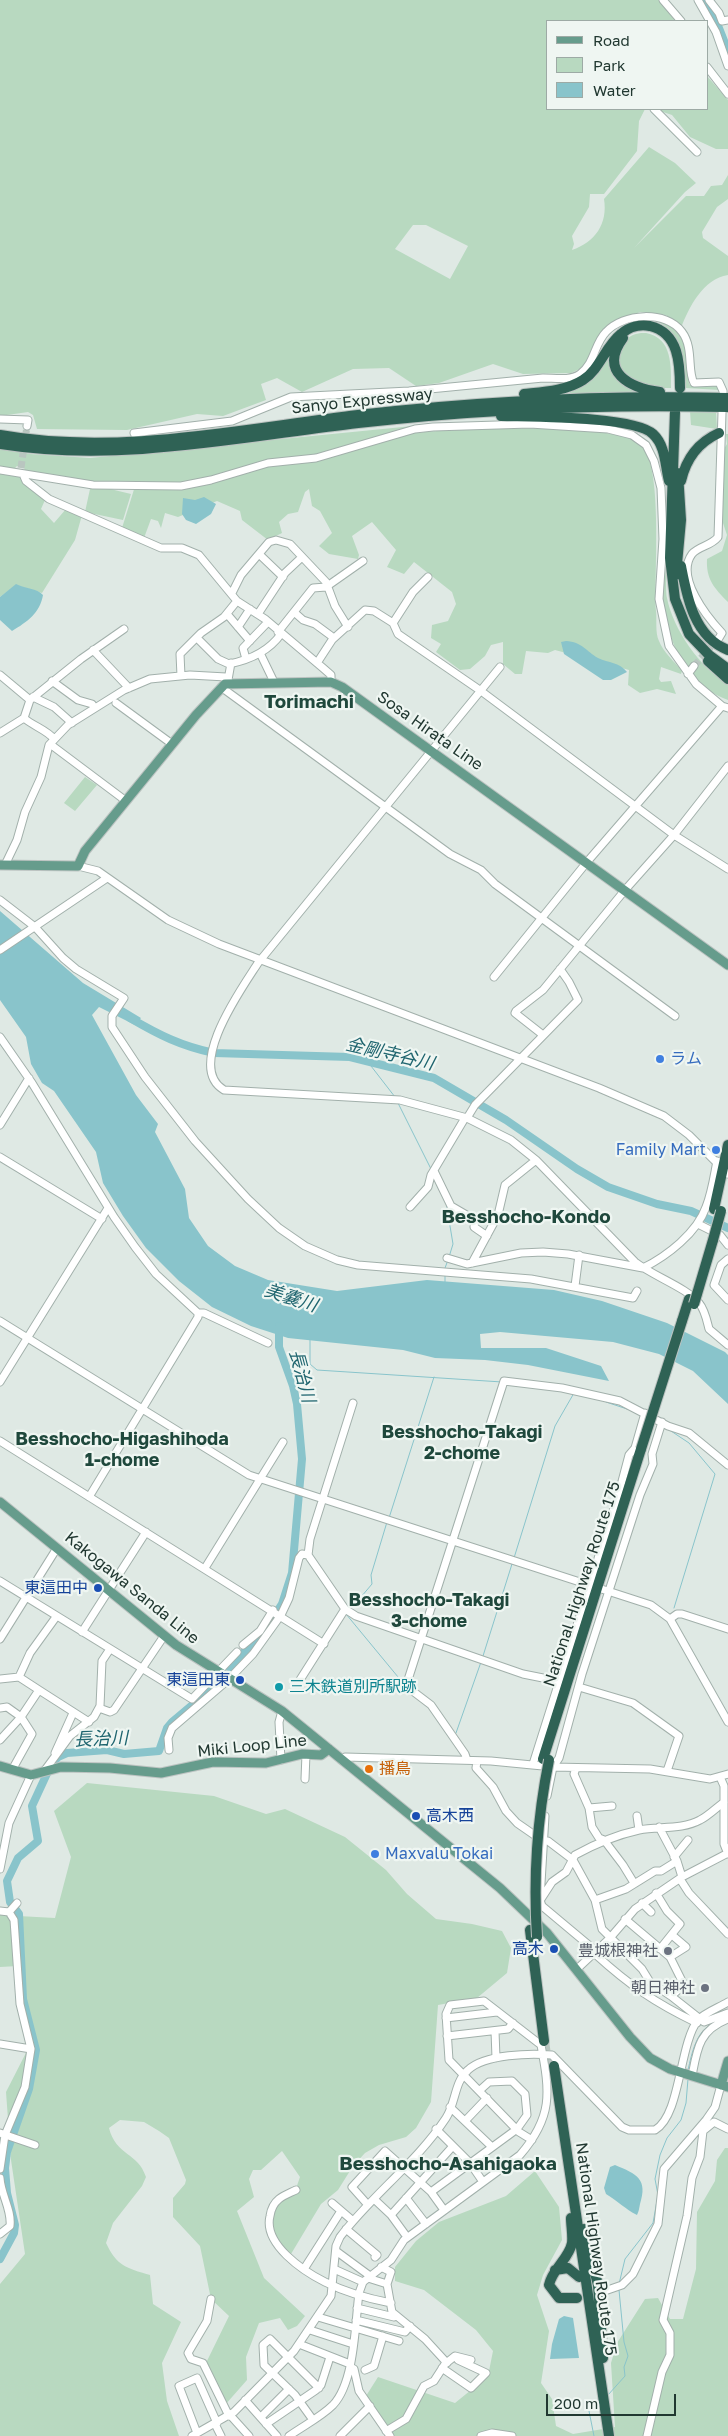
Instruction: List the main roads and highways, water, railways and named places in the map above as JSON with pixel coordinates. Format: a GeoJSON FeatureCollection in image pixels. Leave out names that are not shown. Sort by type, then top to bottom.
{"type":"FeatureCollection","features":[{"type":"Feature","properties":{"kind":"highway"},"geometry":{"type":"LineString","coordinates":[[414,410],[540,392],[574,385],[592,373],[621,334],[637,326],[658,328],[668,336],[676,351],[678,389],[676,368],[672,354],[664,338],[649,330],[642,330],[622,339],[615,355],[618,372],[624,381],[634,387],[647,390],[710,398]]}},
{"type":"Feature","properties":{"kind":"highway","name":"Sanyo Expressway"},"geometry":{"type":"LineString","coordinates":[[0,436],[51,442],[150,440],[414,410],[555,399],[710,398],[725,395]]}},
{"type":"Feature","properties":{"kind":"highway","name":"Sanyo Expressway"},"geometry":{"type":"LineString","coordinates":[[0,444],[82,451],[150,448],[456,413],[620,405],[725,410]]}},
{"type":"Feature","properties":{"kind":"highway"},"geometry":{"type":"LineString","coordinates":[[677,412],[671,577],[679,615],[689,634],[706,659],[728,679]]}},
{"type":"Feature","properties":{"kind":"highway"},"geometry":{"type":"LineString","coordinates":[[456,413],[473,416],[634,424],[653,434],[659,441],[675,489],[681,520],[676,570],[677,584],[686,613],[704,641],[728,660]]}},
{"type":"Feature","properties":{"kind":"highway"},"geometry":{"type":"LineString","coordinates":[[675,489],[692,454],[706,440],[724,431]]}},
{"type":"Feature","properties":{"kind":"highway"},"geometry":{"type":"LineString","coordinates":[[679,555],[686,593],[694,615],[713,641],[728,650]]}},
{"type":"Feature","properties":{"kind":"highway"},"geometry":{"type":"LineString","coordinates":[[689,634],[709,654],[728,669]]}},
{"type":"Feature","properties":{"kind":"highway","name":"National Highway Route 175"},"geometry":{"type":"LineString","coordinates":[[548,2042],[533,1934],[530,1844],[534,1802],[549,1762],[600,1588],[693,1297],[717,1210],[728,1145]]}},
{"type":"Feature","properties":{"kind":"highway","name":"National Highway Route 175"},"geometry":{"type":"LineString","coordinates":[[603,2436],[579,2278],[551,2067],[572,2188],[609,2436]]}},
{"type":"Feature","properties":{"kind":"highway"},"geometry":{"type":"LineString","coordinates":[[572,2188],[577,2198],[596,2294],[604,2404]]}},
{"type":"Feature","properties":{"kind":"highway"},"geometry":{"type":"LineString","coordinates":[[570,2212],[572,2243],[561,2263],[551,2275],[549,2285],[552,2292],[559,2298],[576,2298]]}},
{"type":"Feature","properties":{"kind":"highway"},"geometry":{"type":"LineString","coordinates":[[555,2270],[568,2268],[573,2270],[579,2278]]}},
{"type":"Feature","properties":{"kind":"main road","name":"Sosa Hirata Line"},"geometry":{"type":"LineString","coordinates":[[2,865],[78,866],[85,851],[172,744],[221,688],[229,682],[331,682],[342,687],[432,750],[728,965]]}},
{"type":"Feature","properties":{"kind":"main road","name":"Kakogawa Sanda Line"},"geometry":{"type":"LineString","coordinates":[[0,1502],[164,1636],[282,1711],[524,1910],[547,1933],[638,2047],[662,2065],[687,2075],[725,2086]]}},
{"type":"Feature","properties":{"kind":"main road","name":"Miki Loop Line"},"geometry":{"type":"LineString","coordinates":[[0,1766],[31,1775],[47,1770],[84,1766],[161,1773],[213,1762],[257,1763],[306,1754],[321,1755],[329,1749]]}},
{"type":"Feature","properties":{"kind":"main road"},"geometry":{"type":"LineString","coordinates":[[725,2086],[728,2061]]}},
{"type":"Feature","properties":{"kind":"water"},"geometry":{"type":"Polygon","coordinates":[[[204,497],[216,504],[211,514],[196,524],[186,520],[182,514],[183,498],[195,500],[204,497]]]}},
{"type":"Feature","properties":{"kind":"water"},"geometry":{"type":"Polygon","coordinates":[[[16,584],[38,591],[43,595],[36,612],[12,631],[0,620],[0,597],[16,584]]]}},
{"type":"Feature","properties":{"kind":"water"},"geometry":{"type":"Polygon","coordinates":[[[566,641],[580,645],[598,658],[617,664],[627,672],[611,680],[603,680],[564,654],[561,642],[566,641]]]}},
{"type":"Feature","properties":{"kind":"water","name":"美嚢川"},"geometry":{"type":"Polygon","coordinates":[[[0,911],[83,983],[141,1018],[135,1025],[99,1007],[92,1015],[136,1095],[158,1124],[155,1132],[185,1189],[189,1218],[208,1246],[235,1266],[268,1280],[337,1291],[427,1280],[554,1290],[602,1301],[667,1323],[725,1352],[728,1355],[728,1404],[693,1371],[659,1354],[613,1342],[500,1332],[480,1334],[481,1348],[546,1348],[601,1366],[609,1381],[528,1365],[485,1360],[435,1358],[403,1350],[288,1338],[251,1326],[212,1307],[179,1281],[146,1248],[123,1216],[103,1183],[96,1152],[54,1091],[42,1083],[31,1064],[26,1037],[0,1000],[0,911]]]}},
{"type":"Feature","properties":{"kind":"water"},"geometry":{"type":"Polygon","coordinates":[[[615,2165],[639,2178],[643,2189],[637,2215],[606,2194],[604,2188],[610,2167],[615,2165]]]}},
{"type":"Feature","properties":{"kind":"water"},"geometry":{"type":"Polygon","coordinates":[[[564,2316],[573,2318],[579,2358],[550,2359],[559,2319],[564,2316]]]}},
{"type":"Feature","properties":{"kind":"waterway"},"geometry":{"type":"LineString","coordinates":[[704,0],[715,18],[728,51]]}},
{"type":"Feature","properties":{"kind":"waterway","name":"金剛寺谷川"},"geometry":{"type":"LineString","coordinates":[[130,1018],[170,1039],[214,1053],[350,1057],[434,1078],[506,1120],[577,1169],[608,1187],[657,1204],[691,1211],[728,1228]]}},
{"type":"Feature","properties":{"kind":"waterway"},"geometry":{"type":"LineString","coordinates":[[373,1062],[371,1066],[395,1097]]}},
{"type":"Feature","properties":{"kind":"waterway"},"geometry":{"type":"LineString","coordinates":[[398,1103],[431,1169]]}},
{"type":"Feature","properties":{"kind":"waterway"},"geometry":{"type":"LineString","coordinates":[[446,1202],[453,1244],[449,1257]]}},
{"type":"Feature","properties":{"kind":"waterway"},"geometry":{"type":"LineString","coordinates":[[445,1268],[448,1260]]}},
{"type":"Feature","properties":{"kind":"waterway"},"geometry":{"type":"LineString","coordinates":[[445,1275],[445,1283]]}},
{"type":"Feature","properties":{"kind":"waterway","name":"長治川"},"geometry":{"type":"LineString","coordinates":[[0,2259],[14,2233],[15,2225],[7,2193],[5,2168],[7,2152],[29,2089],[36,2050],[23,1999],[19,1914],[10,1902],[7,1881],[18,1858],[38,1841],[32,1806],[50,1767],[58,1757],[67,1753],[107,1750],[124,1754],[159,1751],[167,1728],[172,1722],[197,1701],[266,1629],[282,1604],[292,1573],[302,1459],[297,1404],[293,1386],[279,1347],[279,1326]]}},
{"type":"Feature","properties":{"kind":"waterway"},"geometry":{"type":"LineString","coordinates":[[310,1340],[310,1364],[317,1370],[502,1382]]}},
{"type":"Feature","properties":{"kind":"waterway"},"geometry":{"type":"LineString","coordinates":[[389,1518],[434,1377]]}},
{"type":"Feature","properties":{"kind":"waterway"},"geometry":{"type":"LineString","coordinates":[[514,1558],[555,1426],[574,1393]]}},
{"type":"Feature","properties":{"kind":"waterway"},"geometry":{"type":"LineString","coordinates":[[606,1402],[633,1411]]}},
{"type":"Feature","properties":{"kind":"waterway"},"geometry":{"type":"LineString","coordinates":[[668,1429],[689,1443],[715,1474],[674,1608]]}},
{"type":"Feature","properties":{"kind":"waterway"},"geometry":{"type":"LineString","coordinates":[[350,1610],[372,1584],[371,1575],[387,1522]]}},
{"type":"Feature","properties":{"kind":"waterway"},"geometry":{"type":"LineString","coordinates":[[483,1656],[512,1564]]}},
{"type":"Feature","properties":{"kind":"waterway"},"geometry":{"type":"LineString","coordinates":[[348,1613],[346,1614],[403,1683]]}},
{"type":"Feature","properties":{"kind":"waterway"},"geometry":{"type":"LineString","coordinates":[[456,1733],[481,1662]]}},
{"type":"Feature","properties":{"kind":"waterway"},"geometry":{"type":"LineString","coordinates":[[688,2070],[699,2036],[708,2026],[714,2023]]}},
{"type":"Feature","properties":{"kind":"waterway"},"geometry":{"type":"LineString","coordinates":[[619,2284],[625,2259],[653,2223],[658,2195],[655,2179],[660,2155],[667,2138],[681,2120],[686,2103],[688,2079]]}},
{"type":"Feature","properties":{"kind":"waterway"},"geometry":{"type":"LineString","coordinates":[[608,2395],[625,2376],[624,2367],[628,2356],[624,2342],[619,2290]]}},
{"type":"Feature","properties":{"kind":"waterway"},"geometry":{"type":"LineString","coordinates":[[594,2436],[589,2411],[600,2402]]}},
{"type":"Feature","properties":{"kind":"tunnel"},"geometry":{"type":"LineString","coordinates":[[21,468],[27,426]]}},
{"type":"Feature","properties":{"kind":"tunnel"},"geometry":{"type":"LineString","coordinates":[[694,666],[717,640]]}},
{"type":"Feature","properties":{"kind":"tunnel"},"geometry":{"type":"LineString","coordinates":[[544,2041],[548,2068]]}},
{"type":"Feature","properties":{"kind":"place","name":"ラム"},"geometry":{"type":"Point","coordinates":[660,1059]}},
{"type":"Feature","properties":{"kind":"place","name":"Family Mart"},"geometry":{"type":"Point","coordinates":[716,1150]}},
{"type":"Feature","properties":{"kind":"place","name":"東這田中"},"geometry":{"type":"Point","coordinates":[98,1588]}},
{"type":"Feature","properties":{"kind":"place","name":"東這田東"},"geometry":{"type":"Point","coordinates":[240,1680]}},
{"type":"Feature","properties":{"kind":"place","name":"三木鉄道別所駅跡"},"geometry":{"type":"Point","coordinates":[279,1687]}},
{"type":"Feature","properties":{"kind":"place","name":"播鳥"},"geometry":{"type":"Point","coordinates":[369,1769]}},
{"type":"Feature","properties":{"kind":"place","name":"高木西"},"geometry":{"type":"Point","coordinates":[416,1816]}},
{"type":"Feature","properties":{"kind":"place","name":"Maxvalu Tokai"},"geometry":{"type":"Point","coordinates":[375,1854]}},
{"type":"Feature","properties":{"kind":"place","name":"高木"},"geometry":{"type":"Point","coordinates":[554,1949]}},
{"type":"Feature","properties":{"kind":"place","name":"豊城根神社"},"geometry":{"type":"Point","coordinates":[668,1951]}},
{"type":"Feature","properties":{"kind":"place","name":"朝日神社"},"geometry":{"type":"Point","coordinates":[705,1988]}},
{"type":"Feature","properties":{"kind":"district","name":"Torimachi"},"geometry":{"type":"Point","coordinates":[309,702]}},
{"type":"Feature","properties":{"kind":"district","name":"Besshocho-Kondo"},"geometry":{"type":"Point","coordinates":[526,1217]}},
{"type":"Feature","properties":{"kind":"district","name":"Besshocho-Takagi 2-chome"},"geometry":{"type":"Point","coordinates":[462,1442]}},
{"type":"Feature","properties":{"kind":"district","name":"Besshocho-Higashihoda 1-chome"},"geometry":{"type":"Point","coordinates":[122,1449]}},
{"type":"Feature","properties":{"kind":"district","name":"Besshocho-Takagi 3-chome"},"geometry":{"type":"Point","coordinates":[429,1610]}},
{"type":"Feature","properties":{"kind":"district","name":"Besshocho-Asahigaoka"},"geometry":{"type":"Point","coordinates":[448,2164]}}]}
